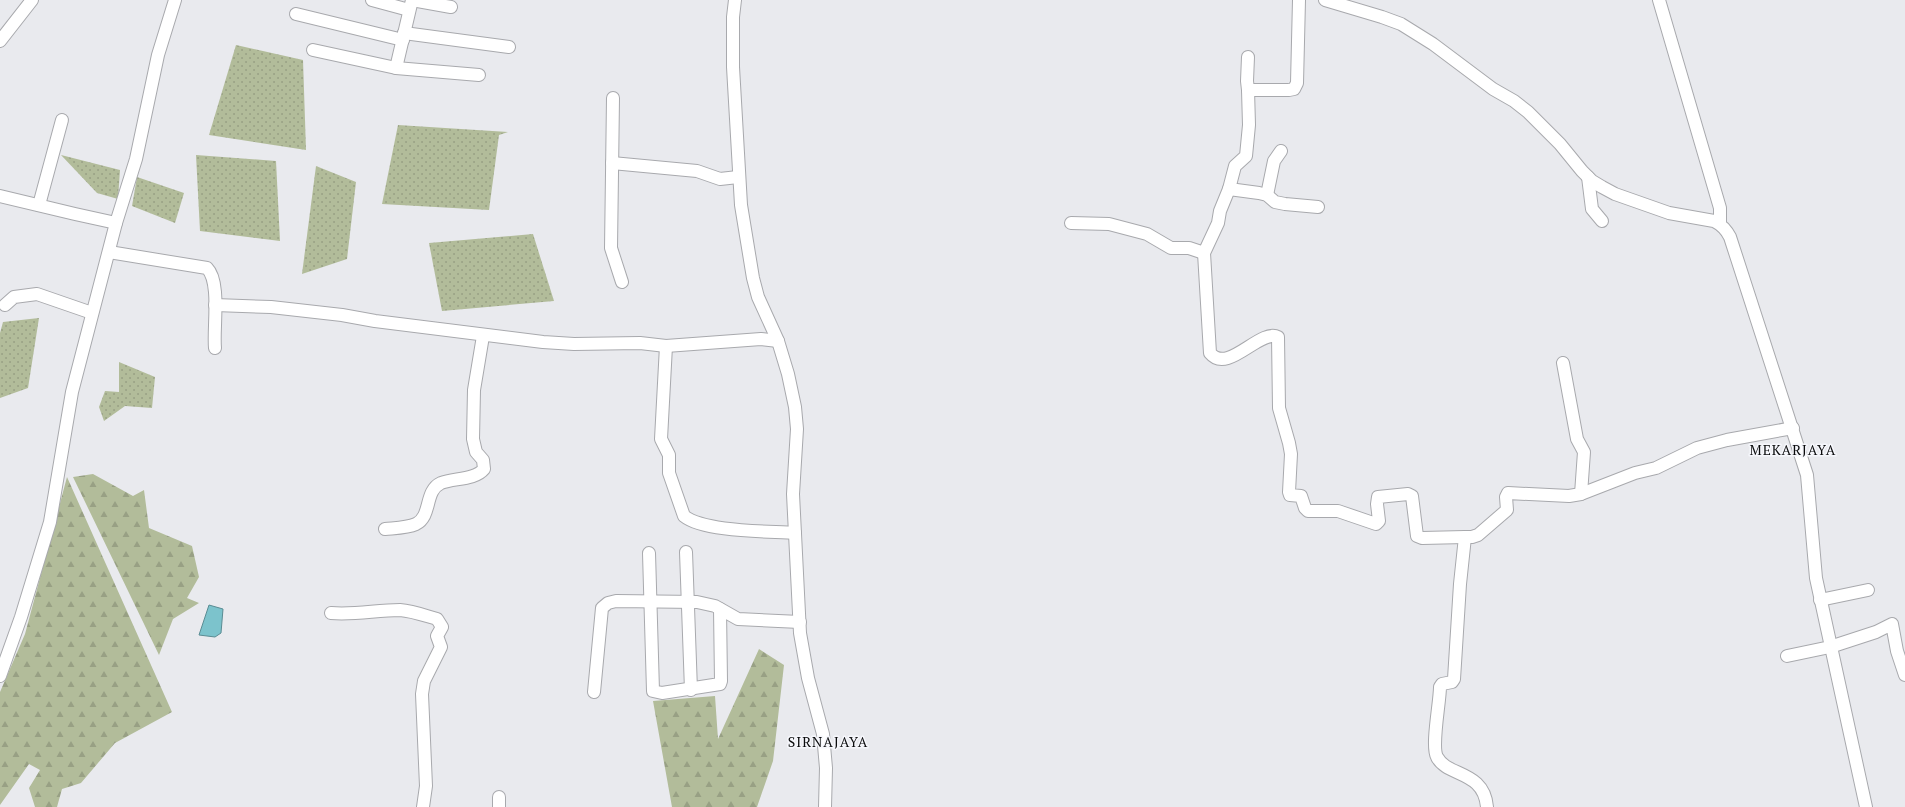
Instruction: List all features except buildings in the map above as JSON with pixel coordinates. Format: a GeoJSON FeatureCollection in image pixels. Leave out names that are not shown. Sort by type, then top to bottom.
{"type":"FeatureCollection","features":[{"type":"Feature","properties":{"kind":"street"},"geometry":{"type":"LineString","coordinates":[[0,41],[32,0]]}},
{"type":"Feature","properties":{"kind":"street"},"geometry":{"type":"LineString","coordinates":[[0,676],[50,522],[72,392],[116,223],[136,159],[158,54],[175,0]]}},
{"type":"Feature","properties":{"kind":"street"},"geometry":{"type":"LineString","coordinates":[[372,0],[451,7]]}},
{"type":"Feature","properties":{"kind":"street"},"geometry":{"type":"LineString","coordinates":[[735,0],[733,16],[733,67],[738,177],[754,284],[758,297],[778,341],[788,374],[797,418],[792,494],[800,622],[804,659],[822,734],[826,768],[825,807]]}},
{"type":"Feature","properties":{"kind":"street"},"geometry":{"type":"LineString","coordinates":[[1248,90],[1289,90],[1294,88],[1297,83],[1299,0]]}},
{"type":"Feature","properties":{"kind":"street"},"geometry":{"type":"LineString","coordinates":[[1325,0],[1401,24],[1424,38],[1493,89],[1514,101],[1528,112],[1556,139],[1588,177],[1615,194],[1669,214],[1714,221],[1720,224],[1730,237],[1793,428],[1809,485],[1814,565],[1820,600],[1866,807]]}},
{"type":"Feature","properties":{"kind":"street"},"geometry":{"type":"LineString","coordinates":[[1659,0],[1720,208],[1720,224]]}},
{"type":"Feature","properties":{"kind":"street"},"geometry":{"type":"LineString","coordinates":[[396,68],[411,3]]}},
{"type":"Feature","properties":{"kind":"street"},"geometry":{"type":"LineString","coordinates":[[296,14],[403,36],[509,48]]}},
{"type":"Feature","properties":{"kind":"street"},"geometry":{"type":"LineString","coordinates":[[313,50],[396,68],[480,76]]}},
{"type":"Feature","properties":{"kind":"street"},"geometry":{"type":"LineString","coordinates":[[1248,57],[1247,81],[1249,125],[1246,156],[1235,166],[1229,189],[1220,211],[1218,223],[1204,253],[1208,342],[1210,353],[1219,359],[1232,356],[1270,337],[1278,337],[1278,408],[1291,454],[1288,488],[1290,495],[1301,496],[1305,508],[1308,511],[1338,511],[1376,524],[1379,521],[1377,504],[1378,497],[1410,494],[1417,536],[1422,538],[1472,538],[1478,535],[1507,510],[1506,498],[1508,493],[1569,496],[1581,494],[1630,474],[1656,468],[1708,445],[1793,428]]}},
{"type":"Feature","properties":{"kind":"street"},"geometry":{"type":"LineString","coordinates":[[613,98],[611,248],[622,282]]}},
{"type":"Feature","properties":{"kind":"street"},"geometry":{"type":"LineString","coordinates":[[39,205],[62,120]]}},
{"type":"Feature","properties":{"kind":"street"},"geometry":{"type":"LineString","coordinates":[[1267,195],[1274,161],[1281,151]]}},
{"type":"Feature","properties":{"kind":"street"},"geometry":{"type":"LineString","coordinates":[[612,163],[697,171],[720,179],[738,177]]}},
{"type":"Feature","properties":{"kind":"street"},"geometry":{"type":"LineString","coordinates":[[1588,177],[1592,209],[1602,221]]}},
{"type":"Feature","properties":{"kind":"street"},"geometry":{"type":"LineString","coordinates":[[1229,189],[1250,191],[1267,195],[1275,202],[1318,207]]}},
{"type":"Feature","properties":{"kind":"street"},"geometry":{"type":"LineString","coordinates":[[0,196],[116,223]]}},
{"type":"Feature","properties":{"kind":"street"},"geometry":{"type":"LineString","coordinates":[[1072,222],[1110,224],[1147,234],[1170,248],[1189,248],[1204,253]]}},
{"type":"Feature","properties":{"kind":"street"},"geometry":{"type":"LineString","coordinates":[[109,252],[207,268],[211,272],[214,282],[215,348]]}},
{"type":"Feature","properties":{"kind":"street"},"geometry":{"type":"LineString","coordinates":[[5,305],[14,297],[37,294],[92,313]]}},
{"type":"Feature","properties":{"kind":"street"},"geometry":{"type":"LineString","coordinates":[[215,305],[271,307],[342,315],[483,336],[574,344],[622,342],[666,346],[761,339],[778,341]]}},
{"type":"Feature","properties":{"kind":"street"},"geometry":{"type":"LineString","coordinates":[[385,529],[416,524],[425,513],[433,488],[440,483],[473,476],[484,469],[484,460],[476,452],[472,439],[474,390],[483,336]]}},
{"type":"Feature","properties":{"kind":"street"},"geometry":{"type":"LineString","coordinates":[[666,346],[661,439],[669,455],[670,478],[684,516],[695,523],[733,529],[795,532]]}},
{"type":"Feature","properties":{"kind":"street"},"geometry":{"type":"LineString","coordinates":[[1563,363],[1577,439],[1584,452],[1581,494]]}},
{"type":"Feature","properties":{"kind":"street"},"geometry":{"type":"LineString","coordinates":[[1465,537],[1460,584],[1454,679],[1452,682],[1442,684],[1440,687],[1435,752],[1440,762],[1471,778],[1476,783],[1485,796],[1487,807]]}},
{"type":"Feature","properties":{"kind":"street"},"geometry":{"type":"LineString","coordinates":[[686,552],[691,690]]}},
{"type":"Feature","properties":{"kind":"street"},"geometry":{"type":"LineString","coordinates":[[649,553],[653,691],[657,693],[691,690],[716,686],[721,681],[720,609]]}},
{"type":"Feature","properties":{"kind":"street"},"geometry":{"type":"LineString","coordinates":[[1820,600],[1868,590]]}},
{"type":"Feature","properties":{"kind":"street"},"geometry":{"type":"LineString","coordinates":[[594,692],[602,608],[608,603],[616,601],[707,603],[738,619],[800,622]]}},
{"type":"Feature","properties":{"kind":"street"},"geometry":{"type":"LineString","coordinates":[[331,613],[351,615],[376,611],[401,610],[437,618],[440,621],[442,627],[437,636],[441,647],[424,681],[422,694],[426,786],[423,807]]}},
{"type":"Feature","properties":{"kind":"street"},"geometry":{"type":"LineString","coordinates":[[1786,656],[1830,647],[1876,632],[1892,624],[1897,651],[1905,674]]}},
{"type":"Feature","properties":{"kind":"green space"},"geometry":{"type":"Polygon","coordinates":[[[236,45],[303,60],[306,150],[209,135],[236,45]]]}},
{"type":"Feature","properties":{"kind":"green space"},"geometry":{"type":"Polygon","coordinates":[[[398,125],[508,132],[499,135],[489,210],[382,204],[398,125]]]}},
{"type":"Feature","properties":{"kind":"green space"},"geometry":{"type":"Polygon","coordinates":[[[61,155],[120,170],[118,199],[97,193],[61,155]]]}},
{"type":"Feature","properties":{"kind":"green space"},"geometry":{"type":"Polygon","coordinates":[[[196,155],[276,161],[280,241],[200,231],[196,155]]]}},
{"type":"Feature","properties":{"kind":"green space"},"geometry":{"type":"Polygon","coordinates":[[[316,166],[356,182],[347,259],[302,274],[316,166]]]}},
{"type":"Feature","properties":{"kind":"green space"},"geometry":{"type":"Polygon","coordinates":[[[137,177],[184,193],[175,223],[132,206],[137,177]]]}},
{"type":"Feature","properties":{"kind":"green space"},"geometry":{"type":"Polygon","coordinates":[[[533,234],[554,301],[442,311],[429,243],[533,234]]]}},
{"type":"Feature","properties":{"kind":"green space"},"geometry":{"type":"Polygon","coordinates":[[[39,318],[28,388],[0,398],[0,333],[3,322],[39,318]]]}},
{"type":"Feature","properties":{"kind":"green space"},"geometry":{"type":"Polygon","coordinates":[[[119,362],[155,377],[152,408],[125,406],[104,421],[99,407],[105,391],[119,392],[119,362]]]}},
{"type":"Feature","properties":{"kind":"green space"},"geometry":{"type":"Polygon","coordinates":[[[93,474],[133,496],[144,490],[149,528],[192,546],[199,577],[187,598],[199,603],[173,619],[159,655],[73,477],[93,474]]]}},
{"type":"Feature","properties":{"kind":"green space"},"geometry":{"type":"Polygon","coordinates":[[[67,477],[172,712],[115,743],[81,783],[62,789],[57,807],[35,807],[29,788],[40,770],[29,764],[0,805],[0,692],[25,634],[67,477]]]}},
{"type":"Feature","properties":{"kind":"green space"},"geometry":{"type":"Polygon","coordinates":[[[759,649],[784,665],[773,761],[757,807],[672,807],[653,701],[715,696],[718,739],[759,649]]]}},
{"type":"Feature","properties":{"kind":"water"},"geometry":{"type":"Polygon","coordinates":[[[209,605],[223,609],[221,633],[215,637],[199,635],[209,605]]]}},
{"type":"Feature","properties":{"kind":"district","name":"MEKARJAYA"},"geometry":{"type":"Point","coordinates":[1793,450]}},
{"type":"Feature","properties":{"kind":"district","name":"SIRNAJAYA"},"geometry":{"type":"Point","coordinates":[828,742]}}]}
